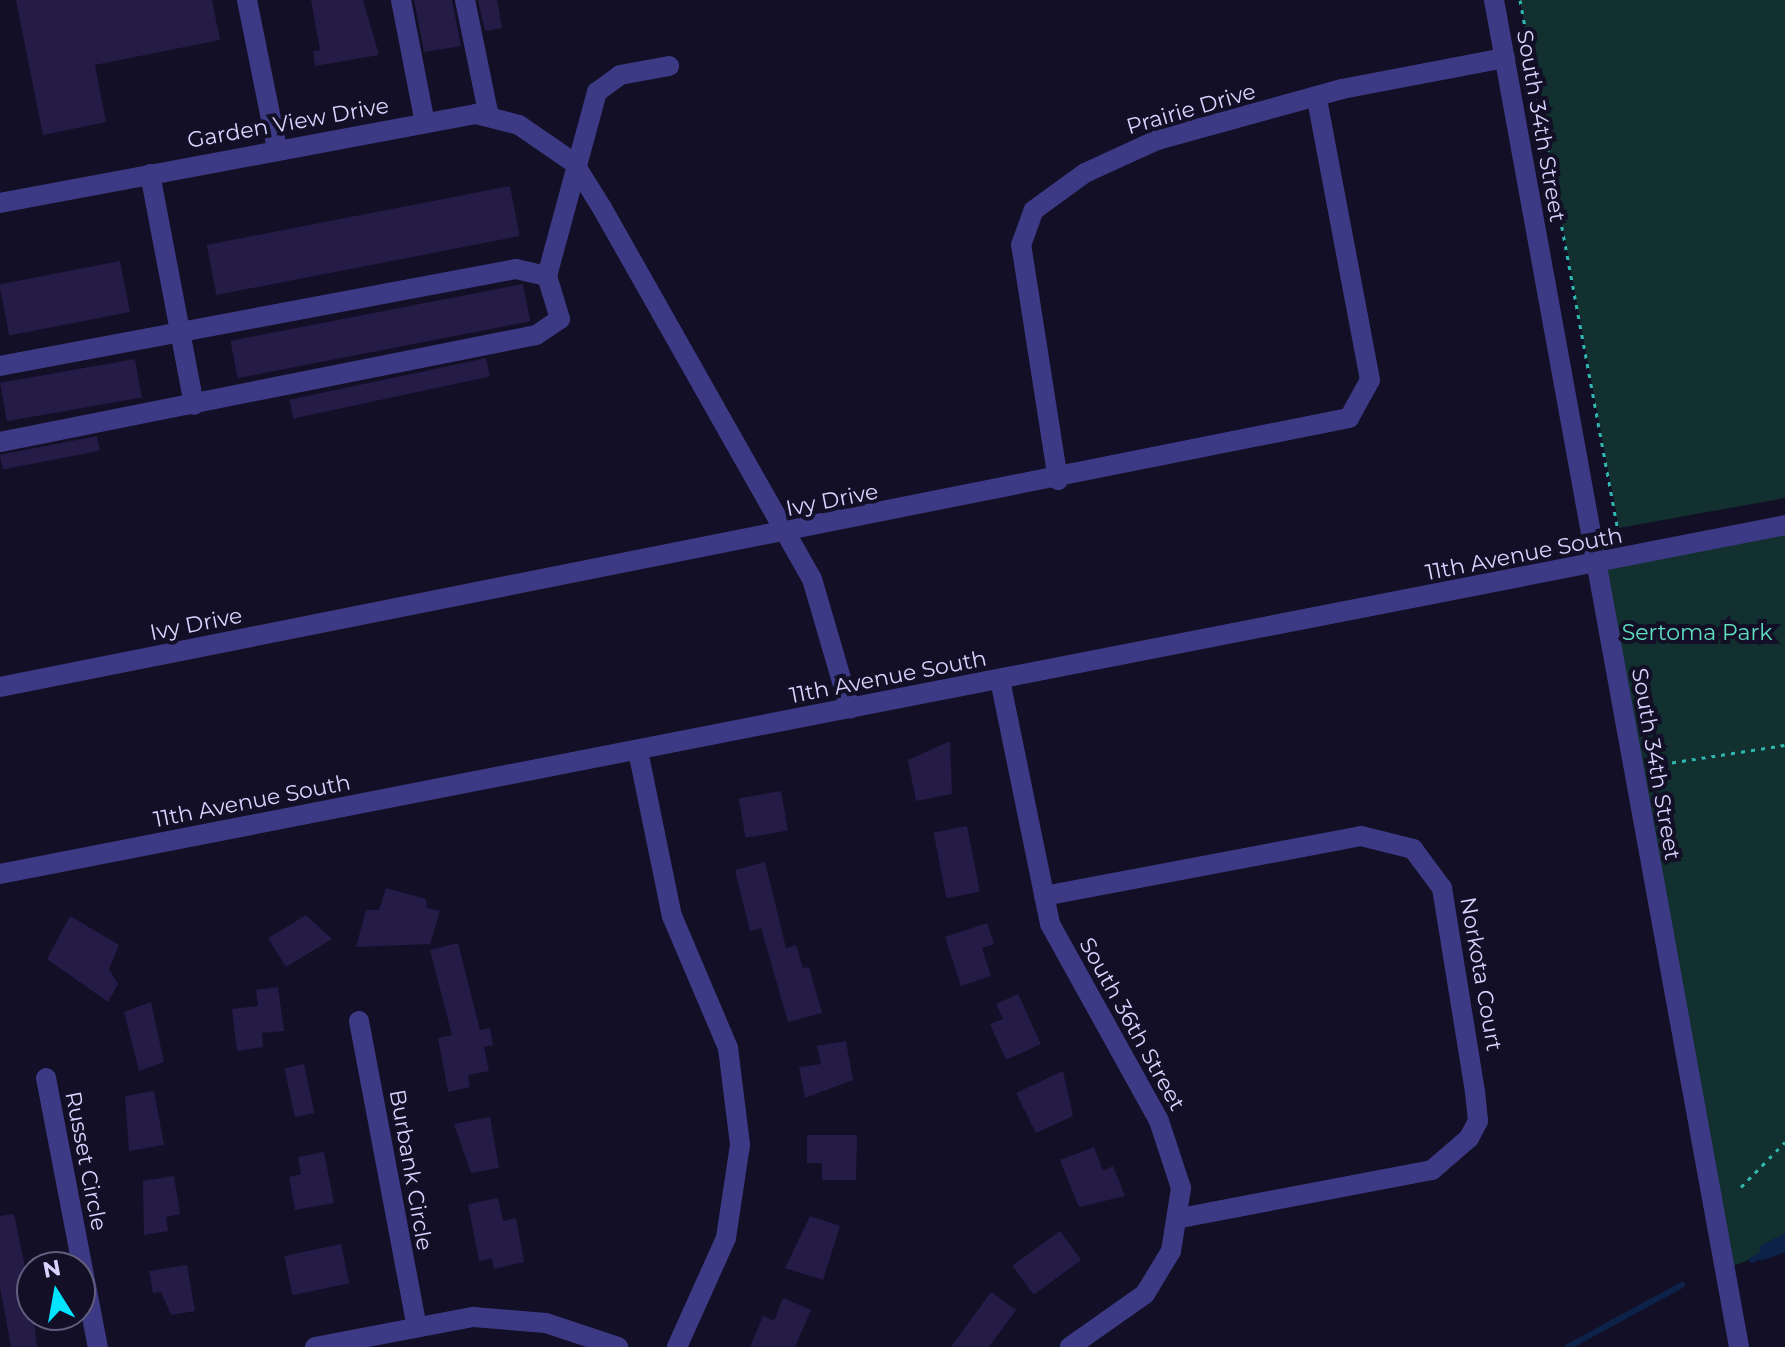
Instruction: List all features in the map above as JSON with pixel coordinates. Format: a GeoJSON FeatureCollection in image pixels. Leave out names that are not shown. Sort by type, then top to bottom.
{"type":"FeatureCollection","features":[{"type":"Feature","properties":{"kind":"street"},"geometry":{"type":"LineString","coordinates":[[247,0],[277,149]]}},
{"type":"Feature","properties":{"kind":"street"},"geometry":{"type":"LineString","coordinates":[[401,0],[425,123]]}},
{"type":"Feature","properties":{"kind":"street"},"geometry":{"type":"LineString","coordinates":[[465,0],[489,117]]}},
{"type":"Feature","properties":{"kind":"street","name":"South 34th Street"},"geometry":{"type":"LineString","coordinates":[[1494,0],[1594,565],[1739,1347]]}},
{"type":"Feature","properties":{"kind":"street","name":"Prairie Drive"},"geometry":{"type":"LineString","coordinates":[[1058,480],[1021,245],[1034,210],[1085,173],[1157,140],[1505,58]]}},
{"type":"Feature","properties":{"kind":"street"},"geometry":{"type":"LineString","coordinates":[[0,442],[536,335],[560,319],[547,276],[574,163],[607,81],[669,66]]}},
{"type":"Feature","properties":{"kind":"street","name":"Ivy Drive"},"geometry":{"type":"LineString","coordinates":[[0,687],[1325,428],[1349,418],[1364,399],[1367,359],[1317,100]]}},
{"type":"Feature","properties":{"kind":"street","name":"Garden View Drive"},"geometry":{"type":"LineString","coordinates":[[0,203],[277,149],[425,123],[489,117],[519,125],[574,163]]}},
{"type":"Feature","properties":{"kind":"street"},"geometry":{"type":"LineString","coordinates":[[574,163],[785,533],[828,621],[850,709]]}},
{"type":"Feature","properties":{"kind":"street"},"geometry":{"type":"LineString","coordinates":[[150,174],[194,405]]}},
{"type":"Feature","properties":{"kind":"street"},"geometry":{"type":"LineString","coordinates":[[0,366],[516,269],[547,276]]}},
{"type":"Feature","properties":{"kind":"street","name":"11th Avenue South"},"geometry":{"type":"LineString","coordinates":[[0,874],[1594,565],[1785,525]]}},
{"type":"Feature","properties":{"kind":"street","name":"South 36th Street"},"geometry":{"type":"LineString","coordinates":[[1000,680],[1050,924],[1176,1159],[1181,1218]]}},
{"type":"Feature","properties":{"kind":"street"},"geometry":{"type":"LineString","coordinates":[[638,751],[672,916],[715,1009],[738,1116],[726,1238],[677,1347]]}},
{"type":"Feature","properties":{"kind":"street","name":"Norkota Court"},"geometry":{"type":"LineString","coordinates":[[1044,896],[1361,836],[1413,849],[1442,888],[1475,1092],[1478,1121],[1469,1138],[1432,1170],[1181,1218]]}},
{"type":"Feature","properties":{"kind":"street","name":"Burbank Circle"},"geometry":{"type":"LineString","coordinates":[[359,1021],[417,1327]]}},
{"type":"Feature","properties":{"kind":"street","name":"Russet Circle"},"geometry":{"type":"LineString","coordinates":[[46,1078],[98,1347]]}},
{"type":"Feature","properties":{"kind":"street"},"geometry":{"type":"LineString","coordinates":[[1070,1347],[1145,1294],[1181,1218]]}},
{"type":"Feature","properties":{"kind":"street"},"geometry":{"type":"LineString","coordinates":[[315,1347],[417,1327],[517,1318],[618,1347]]}},
{"type":"Feature","properties":{"kind":"path"},"geometry":{"type":"LineString","coordinates":[[1520,0],[1618,531]]}},
{"type":"Feature","properties":{"kind":"path"},"geometry":{"type":"LineString","coordinates":[[1662,764],[1785,745]]}},
{"type":"Feature","properties":{"kind":"path"},"geometry":{"type":"LineString","coordinates":[[1741,1187],[1785,1142]]}},
{"type":"Feature","properties":{"kind":"green space"},"geometry":{"type":"Polygon","coordinates":[[[1520,0],[1785,0],[1785,498],[1619,528],[1520,0]]]}},
{"type":"Feature","properties":{"kind":"green space","name":"Sertoma Park"},"geometry":{"type":"Polygon","coordinates":[[[1785,525],[1785,1246],[1733,1266],[1594,565],[1785,525]]]}},
{"type":"Feature","properties":{"kind":"water"},"geometry":{"type":"Polygon","coordinates":[[[1785,1233],[1785,1252],[1761,1261],[1759,1247],[1785,1233]]]}},
{"type":"Feature","properties":{"kind":"building"},"geometry":{"type":"Polygon","coordinates":[[[16,0],[212,0],[220,40],[95,65],[106,122],[43,135],[16,0]]]}},
{"type":"Feature","properties":{"kind":"building"},"geometry":{"type":"Polygon","coordinates":[[[311,0],[363,0],[379,55],[315,66],[313,51],[320,50],[311,0]]]}},
{"type":"Feature","properties":{"kind":"building"},"geometry":{"type":"Polygon","coordinates":[[[414,0],[452,0],[461,46],[424,52],[414,0]]]}},
{"type":"Feature","properties":{"kind":"building"},"geometry":{"type":"Polygon","coordinates":[[[478,0],[497,0],[502,28],[485,31],[478,0]]]}},
{"type":"Feature","properties":{"kind":"building"},"geometry":{"type":"Polygon","coordinates":[[[510,186],[520,236],[216,295],[207,245],[510,186]]]}},
{"type":"Feature","properties":{"kind":"building"},"geometry":{"type":"Polygon","coordinates":[[[120,261],[130,312],[9,336],[0,284],[120,261]]]}},
{"type":"Feature","properties":{"kind":"building"},"geometry":{"type":"Polygon","coordinates":[[[523,284],[530,321],[238,378],[230,341],[523,284]]]}},
{"type":"Feature","properties":{"kind":"building"},"geometry":{"type":"Polygon","coordinates":[[[486,358],[490,377],[293,418],[289,400],[486,358]]]}},
{"type":"Feature","properties":{"kind":"building"},"geometry":{"type":"Polygon","coordinates":[[[135,359],[142,397],[7,421],[0,383],[135,359]]]}},
{"type":"Feature","properties":{"kind":"building"},"geometry":{"type":"Polygon","coordinates":[[[97,436],[100,451],[3,470],[0,455],[97,436]]]}},
{"type":"Feature","properties":{"kind":"building"},"geometry":{"type":"Polygon","coordinates":[[[950,741],[952,794],[916,801],[908,760],[950,741]]]}},
{"type":"Feature","properties":{"kind":"building"},"geometry":{"type":"Polygon","coordinates":[[[781,791],[788,830],[746,838],[739,798],[781,791]]]}},
{"type":"Feature","properties":{"kind":"building"},"geometry":{"type":"Polygon","coordinates":[[[967,826],[980,892],[946,898],[934,832],[967,826]]]}},
{"type":"Feature","properties":{"kind":"building"},"geometry":{"type":"Polygon","coordinates":[[[765,862],[786,948],[796,945],[803,968],[809,967],[822,1013],[788,1022],[761,928],[750,931],[735,870],[765,862]]]}},
{"type":"Feature","properties":{"kind":"building"},"geometry":{"type":"Polygon","coordinates":[[[386,888],[426,899],[427,908],[440,911],[430,944],[356,947],[366,910],[379,910],[386,888]]]}},
{"type":"Feature","properties":{"kind":"building"},"geometry":{"type":"Polygon","coordinates":[[[306,915],[332,939],[286,967],[268,938],[306,915]]]}},
{"type":"Feature","properties":{"kind":"building"},"geometry":{"type":"Polygon","coordinates":[[[70,916],[119,945],[109,969],[118,984],[108,1002],[47,959],[70,916]]]}},
{"type":"Feature","properties":{"kind":"building"},"geometry":{"type":"Polygon","coordinates":[[[987,923],[994,944],[982,948],[991,976],[961,986],[945,937],[987,923]]]}},
{"type":"Feature","properties":{"kind":"building"},"geometry":{"type":"Polygon","coordinates":[[[458,943],[480,1030],[490,1028],[493,1045],[484,1047],[489,1071],[468,1075],[470,1087],[448,1092],[438,1038],[452,1035],[430,950],[458,943]]]}},
{"type":"Feature","properties":{"kind":"building"},"geometry":{"type":"Polygon","coordinates":[[[278,987],[284,1031],[262,1033],[263,1047],[237,1051],[232,1009],[258,1006],[256,990],[278,987]]]}},
{"type":"Feature","properties":{"kind":"building"},"geometry":{"type":"Polygon","coordinates":[[[1018,994],[1041,1044],[1006,1060],[990,1024],[1003,1019],[996,1004],[1018,994]]]}},
{"type":"Feature","properties":{"kind":"building"},"geometry":{"type":"Polygon","coordinates":[[[151,1002],[164,1062],[139,1071],[124,1012],[151,1002]]]}},
{"type":"Feature","properties":{"kind":"building"},"geometry":{"type":"Polygon","coordinates":[[[846,1041],[853,1080],[805,1098],[799,1067],[821,1064],[817,1046],[846,1041]]]}},
{"type":"Feature","properties":{"kind":"building"},"geometry":{"type":"Polygon","coordinates":[[[304,1064],[314,1113],[295,1117],[284,1068],[304,1064]]]}},
{"type":"Feature","properties":{"kind":"building"},"geometry":{"type":"Polygon","coordinates":[[[1063,1071],[1073,1116],[1036,1133],[1016,1093],[1063,1071]]]}},
{"type":"Feature","properties":{"kind":"building"},"geometry":{"type":"Polygon","coordinates":[[[154,1091],[164,1145],[129,1151],[125,1096],[154,1091]]]}},
{"type":"Feature","properties":{"kind":"building"},"geometry":{"type":"Polygon","coordinates":[[[490,1117],[499,1168],[471,1173],[454,1124],[490,1117]]]}},
{"type":"Feature","properties":{"kind":"building"},"geometry":{"type":"Polygon","coordinates":[[[807,1135],[857,1135],[856,1180],[822,1180],[822,1163],[807,1163],[807,1135]]]}},
{"type":"Feature","properties":{"kind":"building"},"geometry":{"type":"Polygon","coordinates":[[[1094,1147],[1103,1171],[1113,1166],[1125,1196],[1079,1207],[1060,1160],[1094,1147]]]}},
{"type":"Feature","properties":{"kind":"building"},"geometry":{"type":"Polygon","coordinates":[[[324,1152],[334,1203],[295,1210],[289,1177],[301,1174],[298,1157],[324,1152]]]}},
{"type":"Feature","properties":{"kind":"building"},"geometry":{"type":"Polygon","coordinates":[[[174,1176],[180,1214],[166,1217],[168,1231],[144,1235],[143,1181],[174,1176]]]}},
{"type":"Feature","properties":{"kind":"building"},"geometry":{"type":"Polygon","coordinates":[[[498,1198],[503,1221],[516,1218],[524,1262],[494,1269],[492,1259],[479,1261],[468,1204],[498,1198]]]}},
{"type":"Feature","properties":{"kind":"building"},"geometry":{"type":"Polygon","coordinates":[[[14,1214],[22,1251],[16,1251],[16,1331],[35,1331],[37,1347],[11,1347],[0,1287],[0,1216],[14,1214]]]}},
{"type":"Feature","properties":{"kind":"building"},"geometry":{"type":"Polygon","coordinates":[[[810,1216],[840,1226],[823,1280],[785,1268],[810,1216]]]}},
{"type":"Feature","properties":{"kind":"building"},"geometry":{"type":"Polygon","coordinates":[[[1060,1231],[1081,1260],[1033,1295],[1012,1266],[1060,1231]]]}},
{"type":"Feature","properties":{"kind":"building"},"geometry":{"type":"Polygon","coordinates":[[[341,1244],[349,1283],[293,1295],[284,1256],[341,1244]]]}},
{"type":"Feature","properties":{"kind":"building"},"geometry":{"type":"Polygon","coordinates":[[[187,1265],[195,1311],[171,1315],[161,1292],[153,1293],[149,1271],[187,1265]]]}},
{"type":"Feature","properties":{"kind":"building"},"geometry":{"type":"Polygon","coordinates":[[[991,1292],[1016,1310],[989,1347],[951,1347],[991,1292]]]}},
{"type":"Feature","properties":{"kind":"building"},"geometry":{"type":"Polygon","coordinates":[[[783,1298],[811,1310],[795,1347],[750,1347],[763,1316],[774,1321],[783,1298]]]}},
{"type":"Feature","properties":{"kind":"waterway"},"geometry":{"type":"LineString","coordinates":[[1752,1260],[1767,1252]]}},
{"type":"Feature","properties":{"kind":"waterway"},"geometry":{"type":"LineString","coordinates":[[1568,1347],[1682,1285]]}}]}
